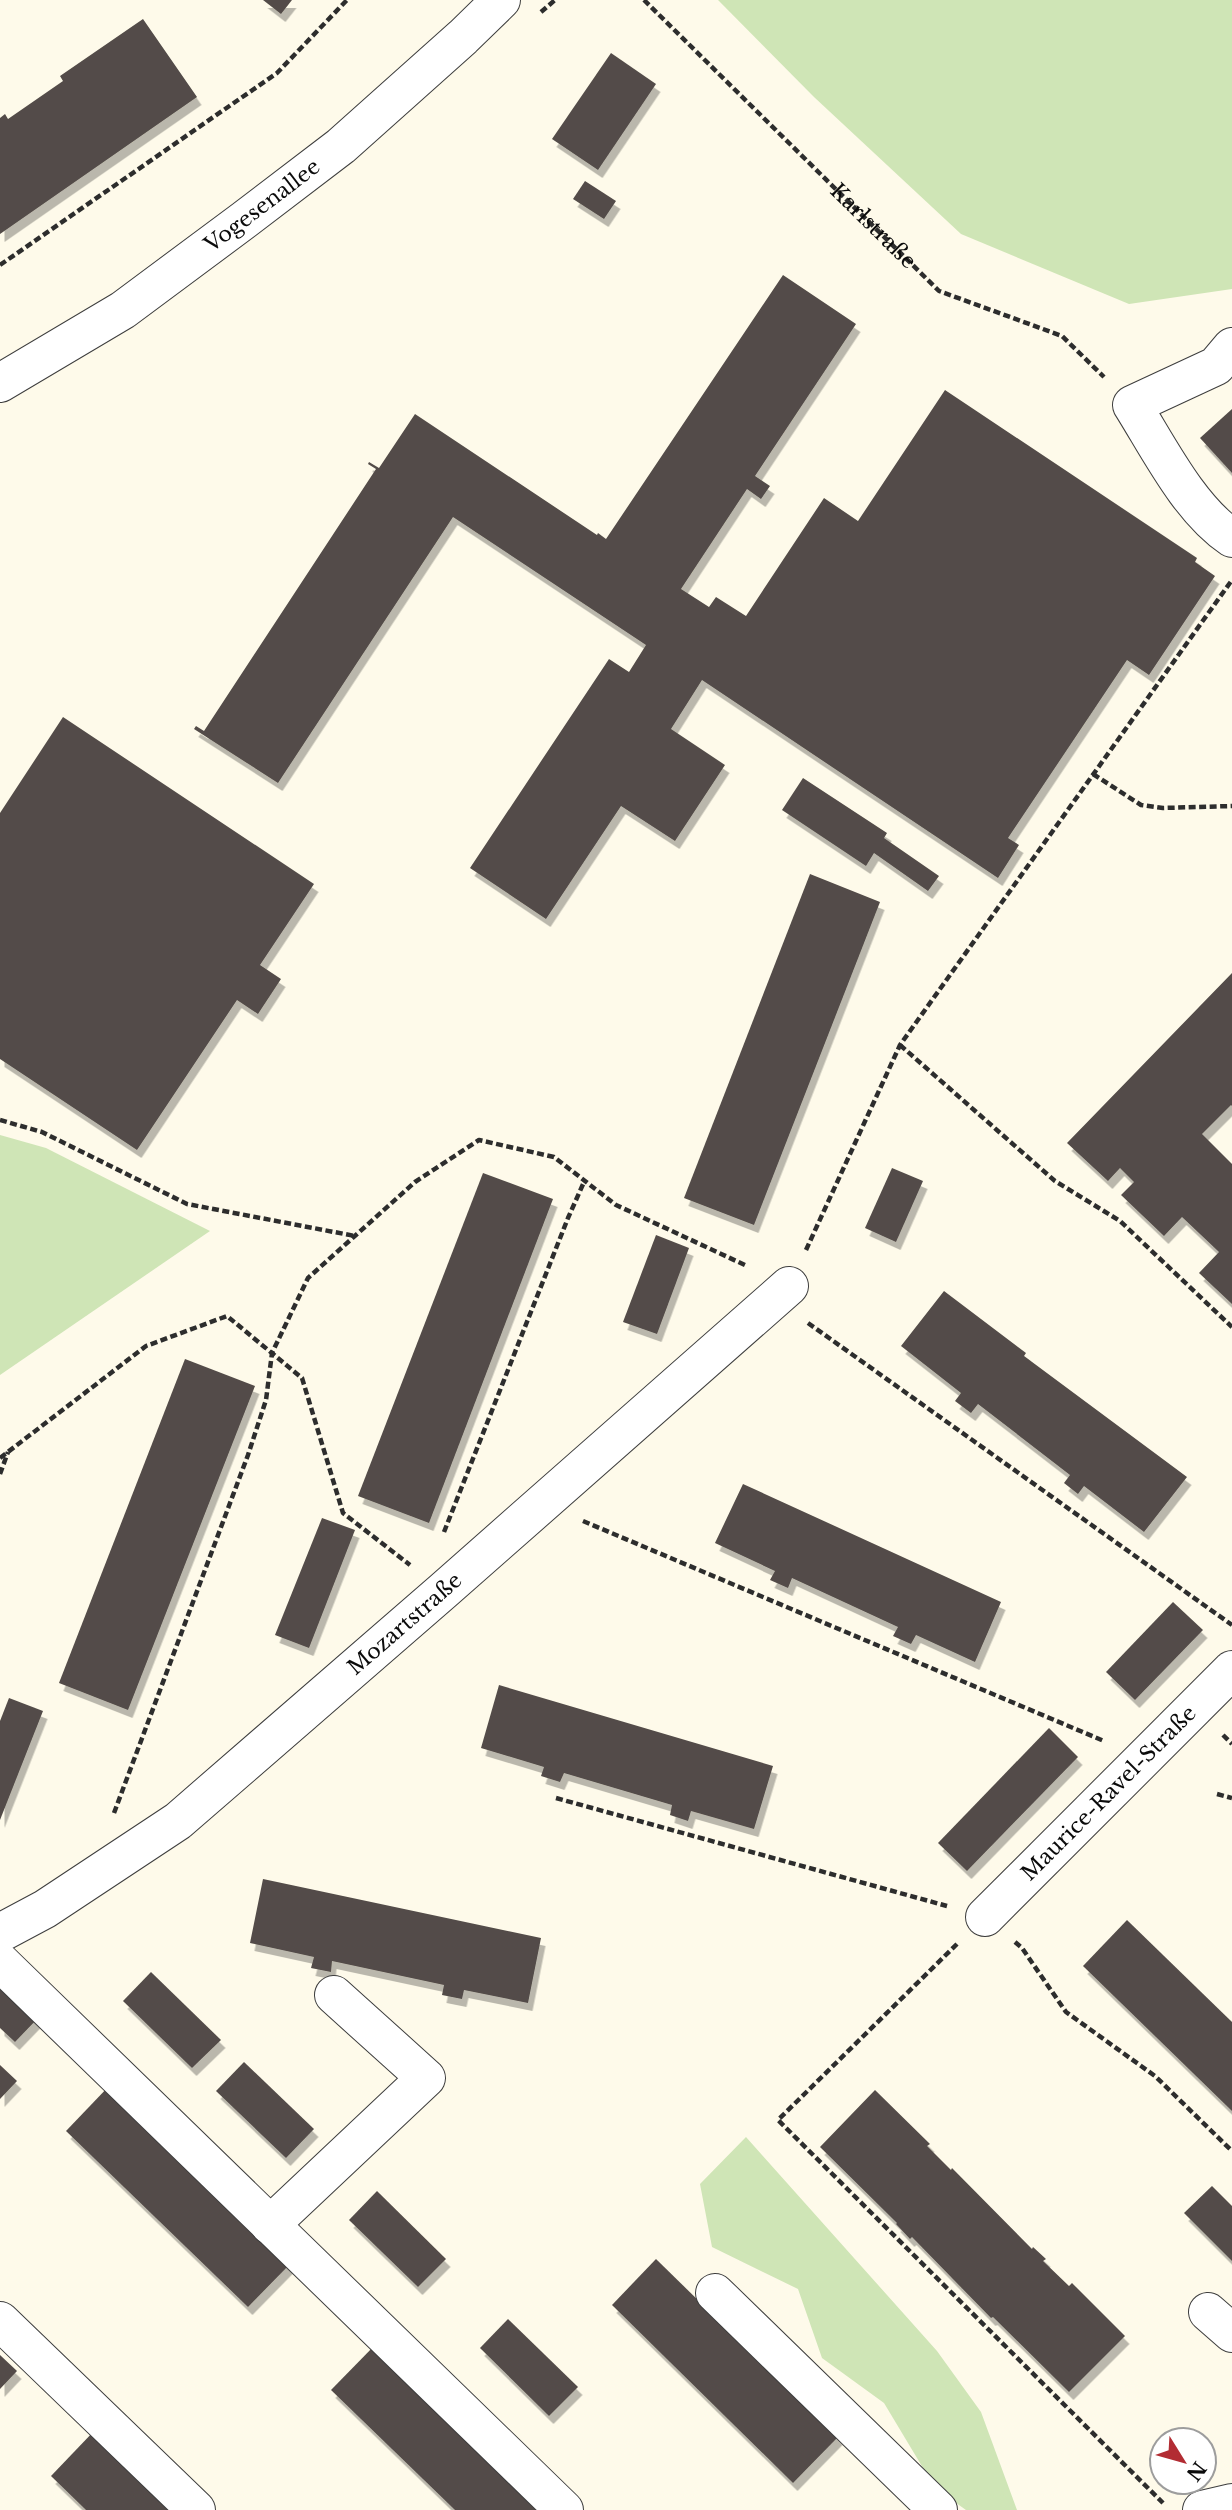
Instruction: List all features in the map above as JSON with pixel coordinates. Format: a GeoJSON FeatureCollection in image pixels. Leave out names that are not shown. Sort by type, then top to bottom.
{"type":"FeatureCollection","features":[{"type":"Feature","properties":{"kind":"street","name":"Vogesenallee"},"geometry":{"type":"LineString","coordinates":[[0,383],[123,310],[341,146],[501,0]]}},
{"type":"Feature","properties":{"kind":"street"},"geometry":{"type":"LineString","coordinates":[[1232,347],[1216,366],[1132,405],[1183,485],[1220,530],[1232,538]]}},
{"type":"Feature","properties":{"kind":"street","name":"Mozartstraße"},"geometry":{"type":"LineString","coordinates":[[0,1933],[45,1909],[178,1821],[782,1293]]}},
{"type":"Feature","properties":{"kind":"street","name":"Maurice-Ravel-Straße"},"geometry":{"type":"LineString","coordinates":[[985,1917],[1232,1670]]}},
{"type":"Feature","properties":{"kind":"street"},"geometry":{"type":"LineString","coordinates":[[0,1962],[564,2510]]}},
{"type":"Feature","properties":{"kind":"street"},"geometry":{"type":"LineString","coordinates":[[270,2225],[426,2078],[334,1995]]}},
{"type":"Feature","properties":{"kind":"street"},"geometry":{"type":"LineString","coordinates":[[715,2293],[938,2510]]}},
{"type":"Feature","properties":{"kind":"street"},"geometry":{"type":"LineString","coordinates":[[0,2321],[196,2510]]}},
{"type":"Feature","properties":{"kind":"street"},"geometry":{"type":"LineString","coordinates":[[1202,2510],[1232,2503]]}},
{"type":"Feature","properties":{"kind":"path"},"geometry":{"type":"LineString","coordinates":[[0,265],[276,73],[346,0]]}},
{"type":"Feature","properties":{"kind":"path","name":"Karlstraße"},"geometry":{"type":"LineString","coordinates":[[644,0],[939,292],[1062,336],[1132,405]]}},
{"type":"Feature","properties":{"kind":"path"},"geometry":{"type":"LineString","coordinates":[[782,1293],[900,1045],[1232,580]]}},
{"type":"Feature","properties":{"kind":"path"},"geometry":{"type":"LineString","coordinates":[[1093,774],[1141,805],[1163,808],[1232,806]]}},
{"type":"Feature","properties":{"kind":"path"},"geometry":{"type":"LineString","coordinates":[[900,1045],[1055,1181],[1120,1221],[1232,1328]]}},
{"type":"Feature","properties":{"kind":"path"},"geometry":{"type":"LineString","coordinates":[[0,1120],[42,1132],[187,1205],[355,1236]]}},
{"type":"Feature","properties":{"kind":"path"},"geometry":{"type":"LineString","coordinates":[[114,1815],[255,1433],[266,1400],[272,1353],[308,1278],[415,1182],[479,1140],[554,1157],[616,1205],[782,1293],[1232,1625]]}},
{"type":"Feature","properties":{"kind":"path"},"geometry":{"type":"LineString","coordinates":[[443,1591],[439,1543],[584,1182]]}},
{"type":"Feature","properties":{"kind":"path"},"geometry":{"type":"LineString","coordinates":[[0,1458],[146,1346],[227,1316],[302,1378],[343,1513],[443,1591]]}},
{"type":"Feature","properties":{"kind":"path"},"geometry":{"type":"LineString","coordinates":[[0,1474],[9,1452]]}},
{"type":"Feature","properties":{"kind":"path"},"geometry":{"type":"LineString","coordinates":[[542,1504],[1144,1757]]}},
{"type":"Feature","properties":{"kind":"path"},"geometry":{"type":"LineString","coordinates":[[1217,1794],[1232,1798]]}},
{"type":"Feature","properties":{"kind":"path"},"geometry":{"type":"LineString","coordinates":[[556,1798],[985,1917],[1022,1948],[1066,2012],[1155,2076],[1232,2151]]}},
{"type":"Feature","properties":{"kind":"path"},"geometry":{"type":"LineString","coordinates":[[985,1917],[778,2120],[1170,2510]]}},
{"type":"Feature","properties":{"kind":"green space"},"geometry":{"type":"Polygon","coordinates":[[[718,0],[1232,0],[1232,289],[1129,304],[961,234],[814,97],[718,0]]]}},
{"type":"Feature","properties":{"kind":"green space"},"geometry":{"type":"Polygon","coordinates":[[[0,1135],[46,1148],[210,1231],[0,1375],[0,1135]]]}},
{"type":"Feature","properties":{"kind":"green space"},"geometry":{"type":"Polygon","coordinates":[[[746,2137],[937,2351],[981,2412],[1017,2510],[966,2510],[935,2488],[884,2403],[822,2358],[798,2289],[712,2247],[700,2184],[746,2137]]]}},
{"type":"Feature","properties":{"kind":"building"},"geometry":{"type":"Polygon","coordinates":[[[263,0],[292,0],[281,14],[263,0]]]}},
{"type":"Feature","properties":{"kind":"building"},"geometry":{"type":"Polygon","coordinates":[[[143,19],[197,97],[0,234],[0,118],[5,114],[8,119],[63,81],[60,76],[143,19]]]}},
{"type":"Feature","properties":{"kind":"building"},"geometry":{"type":"Polygon","coordinates":[[[611,53],[656,84],[598,170],[552,139],[611,53]]]}},
{"type":"Feature","properties":{"kind":"building"},"geometry":{"type":"Polygon","coordinates":[[[585,181],[616,201],[604,219],[573,199],[585,181]]]}},
{"type":"Feature","properties":{"kind":"building"},"geometry":{"type":"Polygon","coordinates":[[[783,275],[856,324],[755,476],[770,486],[761,499],[747,489],[681,589],[709,607],[716,597],[746,616],[824,498],[858,521],[945,390],[1197,558],[1195,562],[1215,576],[1149,675],[1127,660],[1008,838],[1019,845],[998,878],[702,680],[671,729],[725,765],[675,841],[621,806],[546,919],[470,868],[609,659],[629,672],[646,645],[453,517],[278,783],[194,729],[196,726],[204,731],[376,469],[368,464],[369,462],[379,468],[415,414],[606,539],[783,275]]]}},
{"type":"Feature","properties":{"kind":"building"},"geometry":{"type":"Polygon","coordinates":[[[1232,409],[1232,473],[1200,438],[1232,409]]]}},
{"type":"Feature","properties":{"kind":"building"},"geometry":{"type":"Polygon","coordinates":[[[63,717],[314,884],[260,965],[281,979],[258,1014],[237,1000],[137,1150],[0,1059],[0,813],[63,717]]]}},
{"type":"Feature","properties":{"kind":"building"},"geometry":{"type":"Polygon","coordinates":[[[803,778],[887,833],[884,838],[939,876],[928,891],[874,853],[866,866],[782,810],[803,778]]]}},
{"type":"Feature","properties":{"kind":"building"},"geometry":{"type":"Polygon","coordinates":[[[810,874],[880,902],[754,1225],[684,1198],[810,874]]]}},
{"type":"Feature","properties":{"kind":"building"},"geometry":{"type":"Polygon","coordinates":[[[1232,973],[1232,1106],[1202,1134],[1232,1164],[1232,1304],[1199,1273],[1219,1252],[1182,1217],[1164,1236],[1121,1195],[1134,1182],[1120,1168],[1108,1181],[1067,1143],[1232,973]]]}},
{"type":"Feature","properties":{"kind":"building"},"geometry":{"type":"Polygon","coordinates":[[[892,1168],[923,1181],[896,1242],[865,1228],[892,1168]]]}},
{"type":"Feature","properties":{"kind":"building"},"geometry":{"type":"Polygon","coordinates":[[[483,1173],[553,1199],[429,1523],[358,1496],[483,1173]]]}},
{"type":"Feature","properties":{"kind":"building"},"geometry":{"type":"Polygon","coordinates":[[[656,1235],[689,1248],[657,1334],[623,1322],[656,1235]]]}},
{"type":"Feature","properties":{"kind":"building"},"geometry":{"type":"Polygon","coordinates":[[[944,1291],[1026,1353],[1024,1356],[1187,1477],[1144,1532],[1084,1486],[1078,1494],[1064,1483],[1070,1475],[978,1404],[971,1413],[955,1401],[961,1393],[901,1346],[944,1291]]]}},
{"type":"Feature","properties":{"kind":"building"},"geometry":{"type":"Polygon","coordinates":[[[185,1359],[255,1386],[128,1710],[59,1683],[185,1359]]]}},
{"type":"Feature","properties":{"kind":"building"},"geometry":{"type":"Polygon","coordinates":[[[743,1484],[1001,1602],[975,1662],[916,1635],[911,1644],[893,1636],[898,1627],[792,1578],[788,1588],[770,1580],[775,1571],[715,1543],[743,1484]]]}},
{"type":"Feature","properties":{"kind":"building"},"geometry":{"type":"Polygon","coordinates":[[[322,1518],[355,1530],[309,1648],[275,1635],[322,1518]]]}},
{"type":"Feature","properties":{"kind":"building"},"geometry":{"type":"Polygon","coordinates":[[[1173,1602],[1203,1630],[1135,1700],[1106,1672],[1173,1602]]]}},
{"type":"Feature","properties":{"kind":"building"},"geometry":{"type":"Polygon","coordinates":[[[499,1685],[773,1766],[754,1829],[691,1811],[688,1821],[670,1815],[672,1805],[564,1773],[560,1782],[541,1776],[544,1767],[481,1748],[499,1685]]]}},
{"type":"Feature","properties":{"kind":"building"},"geometry":{"type":"Polygon","coordinates":[[[9,1698],[43,1711],[0,1820],[0,1721],[9,1698]]]}},
{"type":"Feature","properties":{"kind":"building"},"geometry":{"type":"Polygon","coordinates":[[[1049,1728],[1078,1757],[967,1871],[938,1843],[1049,1728]]]}},
{"type":"Feature","properties":{"kind":"building"},"geometry":{"type":"Polygon","coordinates":[[[263,1879],[541,1938],[528,2003],[464,1990],[462,1999],[442,1995],[444,1985],[332,1961],[331,1972],[311,1968],[314,1957],[250,1943],[263,1879]]]}},
{"type":"Feature","properties":{"kind":"building"},"geometry":{"type":"Polygon","coordinates":[[[1127,1920],[1232,2022],[1232,2111],[1083,1966],[1127,1920]]]}},
{"type":"Feature","properties":{"kind":"building"},"geometry":{"type":"Polygon","coordinates":[[[151,1972],[221,2040],[192,2068],[123,2001],[151,1972]]]}},
{"type":"Feature","properties":{"kind":"building"},"geometry":{"type":"Polygon","coordinates":[[[0,1987],[40,2016],[15,2042],[0,2028],[0,1987]]]}},
{"type":"Feature","properties":{"kind":"building"},"geometry":{"type":"Polygon","coordinates":[[[244,2062],[314,2129],[286,2158],[216,2091],[244,2062]]]}},
{"type":"Feature","properties":{"kind":"building"},"geometry":{"type":"Polygon","coordinates":[[[0,2065],[17,2081],[0,2099],[0,2065]]]}},
{"type":"Feature","properties":{"kind":"building"},"geometry":{"type":"Polygon","coordinates":[[[110,2085],[292,2262],[248,2307],[66,2131],[110,2085]]]}},
{"type":"Feature","properties":{"kind":"building"},"geometry":{"type":"Polygon","coordinates":[[[875,2090],[930,2144],[927,2146],[951,2170],[952,2168],[1032,2249],[1033,2247],[1046,2259],[1043,2261],[1069,2286],[1072,2283],[1125,2336],[1069,2392],[993,2317],[991,2318],[912,2237],[910,2239],[820,2147],[875,2090]]]}},
{"type":"Feature","properties":{"kind":"building"},"geometry":{"type":"Polygon","coordinates":[[[1212,2186],[1232,2206],[1232,2261],[1184,2213],[1212,2186]]]}},
{"type":"Feature","properties":{"kind":"building"},"geometry":{"type":"Polygon","coordinates":[[[377,2191],[446,2259],[418,2287],[349,2220],[377,2191]]]}},
{"type":"Feature","properties":{"kind":"building"},"geometry":{"type":"Polygon","coordinates":[[[656,2259],[838,2437],[793,2483],[612,2305],[656,2259]]]}},
{"type":"Feature","properties":{"kind":"building"},"geometry":{"type":"Polygon","coordinates":[[[508,2319],[578,2387],[549,2416],[480,2348],[508,2319]]]}},
{"type":"Feature","properties":{"kind":"building"},"geometry":{"type":"Polygon","coordinates":[[[376,2344],[546,2510],[455,2510],[331,2390],[376,2344]]]}},
{"type":"Feature","properties":{"kind":"building"},"geometry":{"type":"Polygon","coordinates":[[[0,2355],[17,2371],[0,2389],[0,2355]]]}},
{"type":"Feature","properties":{"kind":"building"},"geometry":{"type":"Polygon","coordinates":[[[95,2430],[177,2510],[86,2510],[51,2476],[95,2430]]]}}]}
